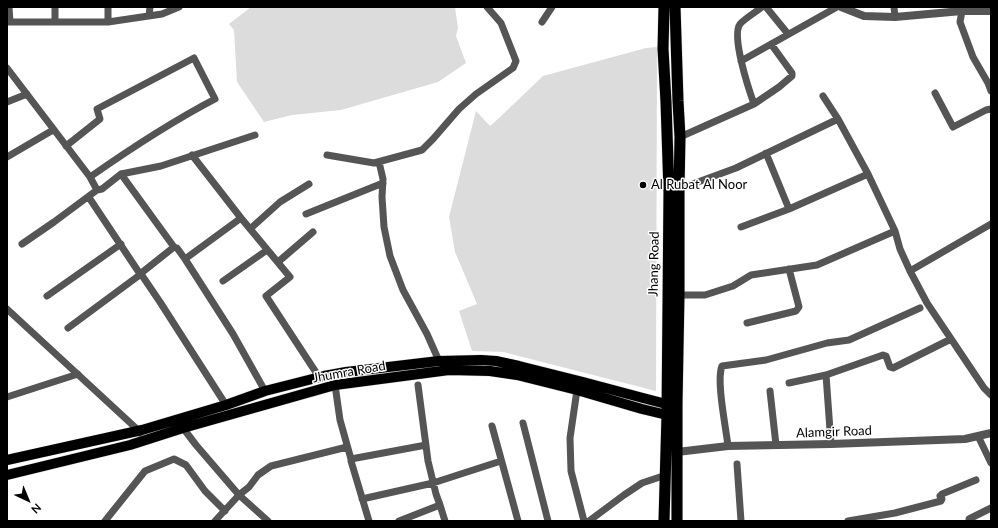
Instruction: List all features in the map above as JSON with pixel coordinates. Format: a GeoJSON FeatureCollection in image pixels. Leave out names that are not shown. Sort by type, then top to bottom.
{"type":"FeatureCollection","features":[{"type":"Feature","properties":{"kind":"highway","name":"Jhang Road"},"geometry":{"type":"LineString","coordinates":[[664,7],[663,49],[666,102],[672,404],[664,521]]}},
{"type":"Feature","properties":{"kind":"highway","name":"Jhang Road"},"geometry":{"type":"LineString","coordinates":[[672,404],[679,295],[680,136],[676,7]]}},
{"type":"Feature","properties":{"kind":"highway"},"geometry":{"type":"LineString","coordinates":[[666,102],[678,101]]}},
{"type":"Feature","properties":{"kind":"highway","name":"Jhang Road"},"geometry":{"type":"LineString","coordinates":[[672,416],[677,452],[677,521]]}},
{"type":"Feature","properties":{"kind":"main road","name":"Jhumra Road"},"geometry":{"type":"LineString","coordinates":[[7,460],[142,430],[226,405],[265,391],[318,377],[346,372],[439,361],[496,361],[672,404]]}},
{"type":"Feature","properties":{"kind":"main road","name":"Jhumra Road"},"geometry":{"type":"LineString","coordinates":[[7,475],[142,441],[335,385],[449,370],[490,371],[517,375],[672,416]]}},
{"type":"Feature","properties":{"kind":"street"},"geometry":{"type":"LineString","coordinates":[[9,7],[8,22],[108,22],[162,14],[179,7]]}},
{"type":"Feature","properties":{"kind":"street"},"geometry":{"type":"LineString","coordinates":[[55,7],[55,22]]}},
{"type":"Feature","properties":{"kind":"street"},"geometry":{"type":"LineString","coordinates":[[108,7],[108,22]]}},
{"type":"Feature","properties":{"kind":"street"},"geometry":{"type":"LineString","coordinates":[[150,7],[150,16]]}},
{"type":"Feature","properties":{"kind":"street"},"geometry":{"type":"LineString","coordinates":[[327,155],[374,163],[422,150],[434,139],[459,109],[476,94],[513,68],[516,61],[501,23],[487,7]]}},
{"type":"Feature","properties":{"kind":"street"},"geometry":{"type":"LineString","coordinates":[[542,22],[552,7]]}},
{"type":"Feature","properties":{"kind":"street"},"geometry":{"type":"LineString","coordinates":[[754,104],[741,61],[737,32],[740,24],[762,7]]}},
{"type":"Feature","properties":{"kind":"street"},"geometry":{"type":"LineString","coordinates":[[741,61],[837,7]]}},
{"type":"Feature","properties":{"kind":"street"},"geometry":{"type":"LineString","coordinates":[[841,7],[864,16],[895,17],[944,10],[991,10]]}},
{"type":"Feature","properties":{"kind":"street"},"geometry":{"type":"LineString","coordinates":[[894,7],[895,17]]}},
{"type":"Feature","properties":{"kind":"street"},"geometry":{"type":"LineString","coordinates":[[770,8],[788,34]]}},
{"type":"Feature","properties":{"kind":"street"},"geometry":{"type":"LineString","coordinates":[[962,11],[960,22],[973,57],[991,91]]}},
{"type":"Feature","properties":{"kind":"street"},"geometry":{"type":"LineString","coordinates":[[680,136],[754,104],[792,76],[793,74],[771,44]]}},
{"type":"Feature","properties":{"kind":"street"},"geometry":{"type":"LineString","coordinates":[[66,146],[100,119],[97,108],[194,58],[215,99],[188,113],[128,150],[90,177]]}},
{"type":"Feature","properties":{"kind":"street"},"geometry":{"type":"LineString","coordinates":[[7,68],[90,177],[97,190]]}},
{"type":"Feature","properties":{"kind":"street"},"geometry":{"type":"LineString","coordinates":[[934,93],[953,127],[986,110],[991,109]]}},
{"type":"Feature","properties":{"kind":"street"},"geometry":{"type":"LineString","coordinates":[[7,102],[27,94]]}},
{"type":"Feature","properties":{"kind":"street"},"geometry":{"type":"LineString","coordinates":[[823,96],[838,119],[868,174],[895,231],[900,249],[910,271],[927,303],[984,388],[991,395]]}},
{"type":"Feature","properties":{"kind":"street"},"geometry":{"type":"LineString","coordinates":[[679,189],[736,168],[838,119]]}},
{"type":"Feature","properties":{"kind":"street"},"geometry":{"type":"LineString","coordinates":[[7,157],[53,130]]}},
{"type":"Feature","properties":{"kind":"street"},"geometry":{"type":"LineString","coordinates":[[22,244],[121,174],[161,166],[255,135]]}},
{"type":"Feature","properties":{"kind":"street"},"geometry":{"type":"LineString","coordinates":[[766,153],[789,209]]}},
{"type":"Feature","properties":{"kind":"street"},"geometry":{"type":"LineString","coordinates":[[192,155],[241,218],[290,277],[266,296],[318,377]]}},
{"type":"Feature","properties":{"kind":"street"},"geometry":{"type":"LineString","coordinates":[[379,162],[383,179],[382,197],[384,227],[390,256],[403,290],[427,334],[439,361]]}},
{"type":"Feature","properties":{"kind":"street"},"geometry":{"type":"LineString","coordinates":[[121,174],[185,260],[232,334],[265,391]]}},
{"type":"Feature","properties":{"kind":"street"},"geometry":{"type":"LineString","coordinates":[[741,227],[789,209],[868,174]]}},
{"type":"Feature","properties":{"kind":"street"},"geometry":{"type":"LineString","coordinates":[[306,214],[383,183]]}},
{"type":"Feature","properties":{"kind":"street"},"geometry":{"type":"LineString","coordinates":[[250,229],[280,202],[309,184]]}},
{"type":"Feature","properties":{"kind":"street"},"geometry":{"type":"LineString","coordinates":[[87,198],[90,199],[160,302],[226,405]]}},
{"type":"Feature","properties":{"kind":"street"},"geometry":{"type":"LineString","coordinates":[[185,260],[241,218]]}},
{"type":"Feature","properties":{"kind":"street"},"geometry":{"type":"LineString","coordinates":[[910,271],[991,224]]}},
{"type":"Feature","properties":{"kind":"street"},"geometry":{"type":"LineString","coordinates":[[679,295],[705,295],[733,286],[751,275],[817,265],[895,231]]}},
{"type":"Feature","properties":{"kind":"street"},"geometry":{"type":"LineString","coordinates":[[278,262],[313,232]]}},
{"type":"Feature","properties":{"kind":"street"},"geometry":{"type":"LineString","coordinates":[[47,296],[120,244]]}},
{"type":"Feature","properties":{"kind":"street"},"geometry":{"type":"LineString","coordinates":[[68,328],[141,274],[174,247]]}},
{"type":"Feature","properties":{"kind":"street"},"geometry":{"type":"LineString","coordinates":[[223,281],[267,250]]}},
{"type":"Feature","properties":{"kind":"street"},"geometry":{"type":"LineString","coordinates":[[747,323],[796,311],[798,309],[799,307],[789,269]]}},
{"type":"Feature","properties":{"kind":"street"},"geometry":{"type":"LineString","coordinates":[[728,446],[720,391],[720,374],[722,366],[766,360],[827,343],[848,340],[920,308]]}},
{"type":"Feature","properties":{"kind":"street"},"geometry":{"type":"LineString","coordinates":[[7,309],[138,430],[142,441]]}},
{"type":"Feature","properties":{"kind":"street"},"geometry":{"type":"LineString","coordinates":[[789,383],[826,375],[883,355],[886,356],[890,367],[893,368],[951,339]]}},
{"type":"Feature","properties":{"kind":"street"},"geometry":{"type":"LineString","coordinates":[[7,398],[78,374]]}},
{"type":"Feature","properties":{"kind":"street"},"geometry":{"type":"LineString","coordinates":[[826,375],[831,444]]}},
{"type":"Feature","properties":{"kind":"street"},"geometry":{"type":"LineString","coordinates":[[984,388],[991,383]]}},
{"type":"Feature","properties":{"kind":"street"},"geometry":{"type":"LineString","coordinates":[[335,385],[340,420],[369,521]]}},
{"type":"Feature","properties":{"kind":"street"},"geometry":{"type":"LineString","coordinates":[[418,385],[428,461],[436,494],[445,521]]}},
{"type":"Feature","properties":{"kind":"street"},"geometry":{"type":"LineString","coordinates":[[577,390],[570,438],[571,471],[584,521]]}},
{"type":"Feature","properties":{"kind":"street"},"geometry":{"type":"LineString","coordinates":[[770,391],[776,445]]}},
{"type":"Feature","properties":{"kind":"street"},"geometry":{"type":"LineString","coordinates":[[523,423],[548,521]]}},
{"type":"Feature","properties":{"kind":"street"},"geometry":{"type":"LineString","coordinates":[[492,426],[518,521]]}},
{"type":"Feature","properties":{"kind":"street"},"geometry":{"type":"LineString","coordinates":[[183,428],[239,495],[268,521]]}},
{"type":"Feature","properties":{"kind":"street","name":"Alamgir Road"},"geometry":{"type":"LineString","coordinates":[[677,452],[728,446],[965,439],[991,433]]}},
{"type":"Feature","properties":{"kind":"street"},"geometry":{"type":"LineString","coordinates":[[978,436],[991,463]]}},
{"type":"Feature","properties":{"kind":"street"},"geometry":{"type":"LineString","coordinates":[[351,459],[426,445]]}},
{"type":"Feature","properties":{"kind":"street"},"geometry":{"type":"LineString","coordinates":[[215,521],[239,495],[249,487],[258,475],[271,466],[347,447]]}},
{"type":"Feature","properties":{"kind":"street"},"geometry":{"type":"LineString","coordinates":[[105,521],[145,471],[174,459],[186,465],[205,491],[225,511]]}},
{"type":"Feature","properties":{"kind":"street"},"geometry":{"type":"LineString","coordinates":[[362,499],[433,483],[501,461]]}},
{"type":"Feature","properties":{"kind":"street"},"geometry":{"type":"LineString","coordinates":[[737,464],[741,521]]}},
{"type":"Feature","properties":{"kind":"street"},"geometry":{"type":"LineString","coordinates":[[589,521],[642,483],[666,475]]}},
{"type":"Feature","properties":{"kind":"street"},"geometry":{"type":"LineString","coordinates":[[848,521],[894,513],[941,501],[942,499],[940,496],[942,494],[976,480]]}},
{"type":"Feature","properties":{"kind":"street"},"geometry":{"type":"LineString","coordinates":[[399,521],[440,505]]}},
{"type":"Feature","properties":{"kind":"street"},"geometry":{"type":"LineString","coordinates":[[969,521],[969,519],[991,508]]}},
{"type":"Feature","properties":{"kind":"shaded area"},"geometry":{"type":"Polygon","coordinates":[[[251,7],[455,7],[458,28],[456,36],[466,63],[438,82],[341,110],[292,115],[264,122],[237,82],[234,30],[229,24],[251,7]]]}},
{"type":"Feature","properties":{"kind":"shaded area"},"geometry":{"type":"Polygon","coordinates":[[[657,47],[656,391],[503,352],[472,351],[459,311],[477,304],[455,252],[449,217],[476,111],[490,126],[543,76],[646,48],[657,47]]]}},
{"type":"Feature","properties":{"kind":"place","name":"Al Rubat Al Noor"},"geometry":{"type":"Point","coordinates":[643,185]}}]}
